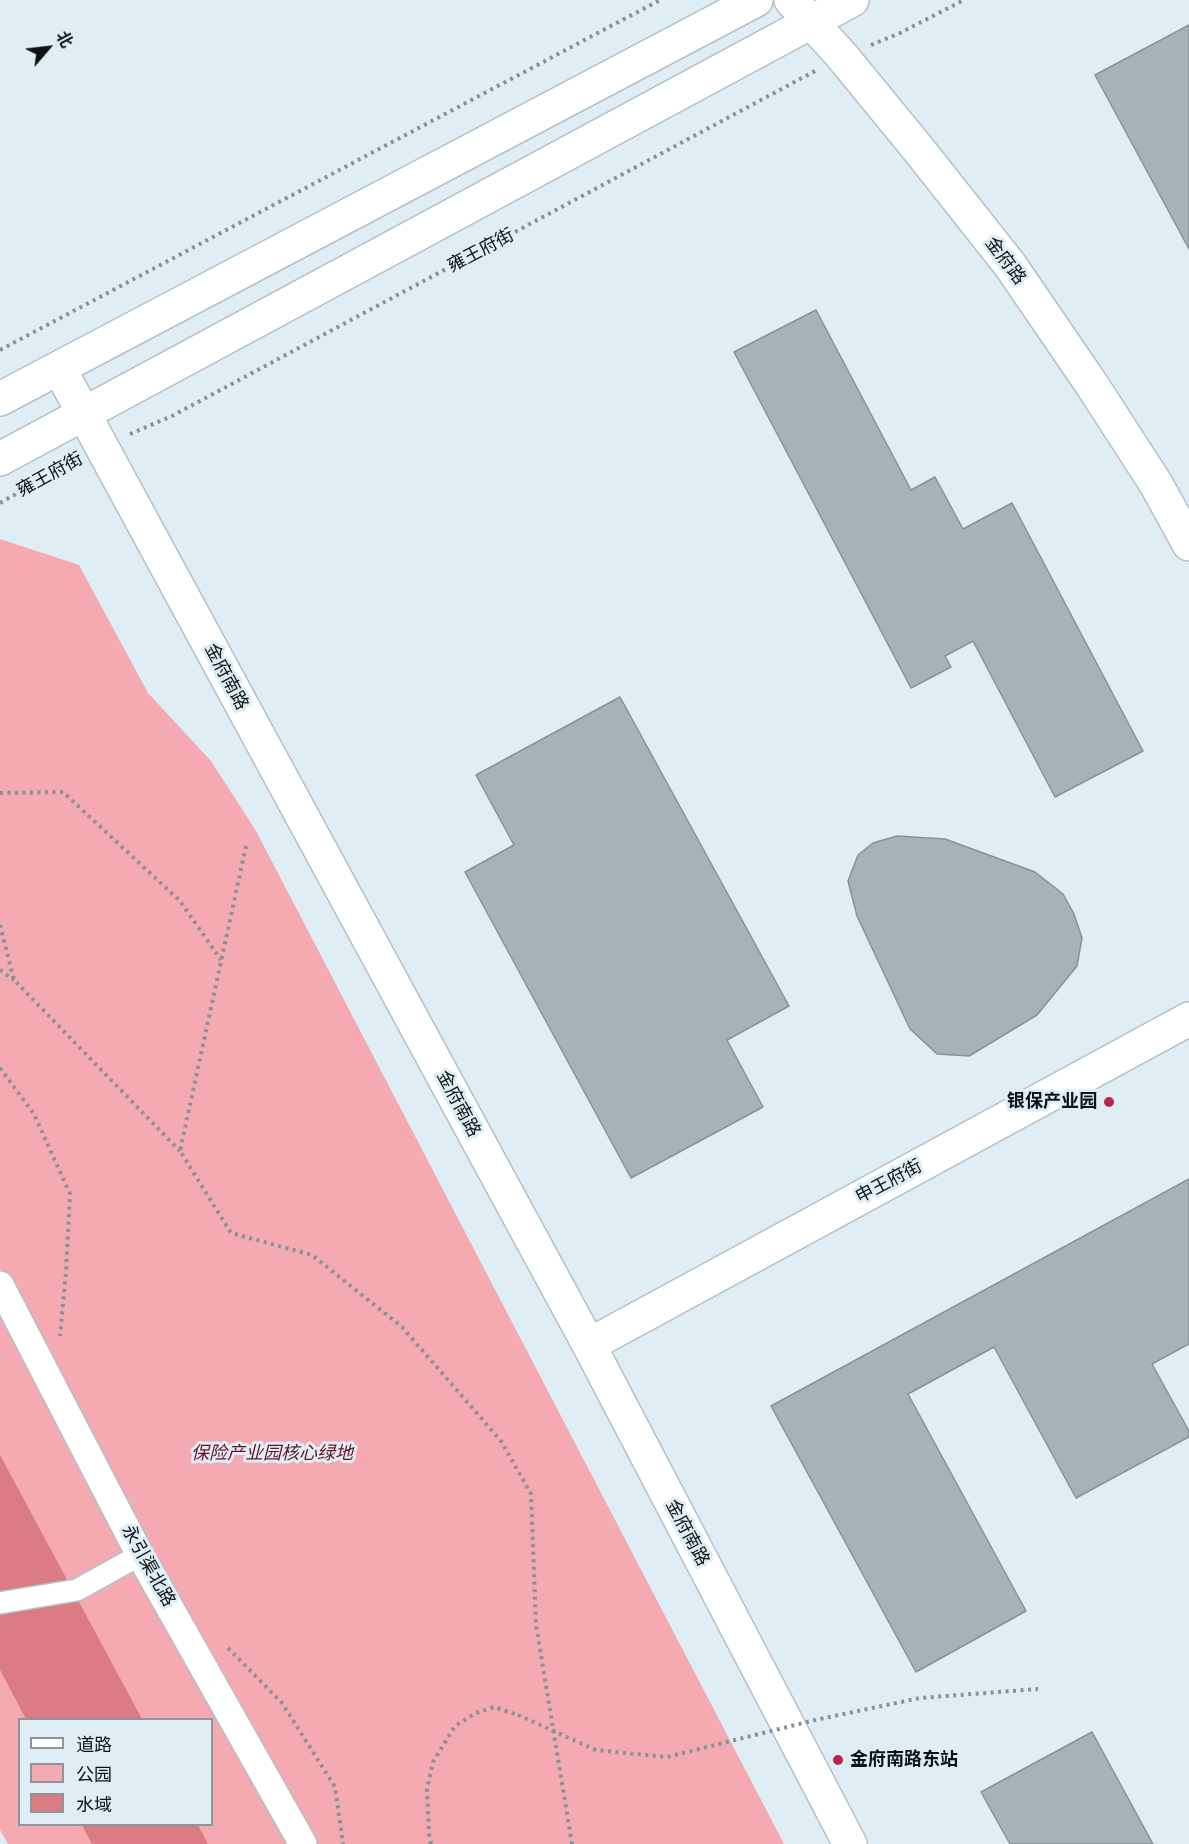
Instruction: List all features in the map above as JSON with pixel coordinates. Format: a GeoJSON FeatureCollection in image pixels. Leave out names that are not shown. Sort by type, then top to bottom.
{"type":"FeatureCollection","features":[{"type":"Feature","properties":{"kind":"street"},"geometry":{"type":"LineString","coordinates":[[0,399],[756,0]]}},
{"type":"Feature","properties":{"kind":"street","name":"雍王府街"},"geometry":{"type":"LineString","coordinates":[[0,459],[801,11],[852,0]]}},
{"type":"Feature","properties":{"kind":"street","name":"金府路"},"geometry":{"type":"LineString","coordinates":[[801,11],[842,56],[1010,265],[1156,484],[1189,544]]}},
{"type":"Feature","properties":{"kind":"street","name":"金府南路"},"geometry":{"type":"LineString","coordinates":[[59,368],[589,1345],[850,1844]]}},
{"type":"Feature","properties":{"kind":"street","name":"申王府街"},"geometry":{"type":"LineString","coordinates":[[589,1345],[1189,1019]]}},
{"type":"Feature","properties":{"kind":"street","name":"永引渠北路"},"geometry":{"type":"LineString","coordinates":[[0,1285],[140,1555],[303,1844]]}},
{"type":"Feature","properties":{"kind":"street"},"geometry":{"type":"LineString","coordinates":[[0,1603],[77,1590],[140,1555]]}},
{"type":"Feature","properties":{"kind":"path"},"geometry":{"type":"LineString","coordinates":[[0,350],[660,0]]}},
{"type":"Feature","properties":{"kind":"path","name":"雍王府街"},"geometry":{"type":"LineString","coordinates":[[0,503],[101,446],[172,416],[842,56],[900,33],[963,0]]}},
{"type":"Feature","properties":{"kind":"path"},"geometry":{"type":"LineString","coordinates":[[0,793],[63,792],[180,901],[221,961]]}},
{"type":"Feature","properties":{"kind":"path"},"geometry":{"type":"LineString","coordinates":[[180,1151],[246,846]]}},
{"type":"Feature","properties":{"kind":"path"},"geometry":{"type":"LineString","coordinates":[[0,925],[14,980]]}},
{"type":"Feature","properties":{"kind":"path"},"geometry":{"type":"LineString","coordinates":[[0,970],[14,980],[180,1151],[231,1233],[312,1255],[402,1328],[501,1441],[531,1494],[536,1625],[572,1844]]}},
{"type":"Feature","properties":{"kind":"path"},"geometry":{"type":"LineString","coordinates":[[0,1068],[34,1114],[70,1194],[60,1344]]}},
{"type":"Feature","properties":{"kind":"path"},"geometry":{"type":"LineString","coordinates":[[225,1645],[282,1703],[335,1787],[343,1844]]}},
{"type":"Feature","properties":{"kind":"path"},"geometry":{"type":"LineString","coordinates":[[431,1844],[427,1789],[434,1762],[455,1726],[476,1713],[494,1707],[518,1715],[596,1750],[668,1757],[815,1719],[920,1698],[1038,1689]]}},
{"type":"Feature","properties":{"kind":"green space","name":"保险产业园核心绿地"},"geometry":{"type":"Polygon","coordinates":[[[0,539],[79,565],[148,693],[211,761],[256,831],[784,1844],[8,1844],[0,1830],[0,539]]]}},
{"type":"Feature","properties":{"kind":"water"},"geometry":{"type":"Polygon","coordinates":[[[0,1455],[141,1718],[25,1718],[0,1670],[0,1455]]]}},
{"type":"Feature","properties":{"kind":"water"},"geometry":{"type":"Polygon","coordinates":[[[83,1826],[199,1826],[208,1844],[92,1844],[83,1826]]]}},
{"type":"Feature","properties":{"kind":"building"},"geometry":{"type":"Polygon","coordinates":[[[1189,25],[1189,249],[1095,75],[1189,25]]]}},
{"type":"Feature","properties":{"kind":"building"},"geometry":{"type":"Polygon","coordinates":[[[816,310],[911,490],[935,477],[963,529],[1012,503],[1143,751],[1055,797],[973,641],[945,656],[951,667],[911,688],[734,352],[816,310]]]}},
{"type":"Feature","properties":{"kind":"building"},"geometry":{"type":"Polygon","coordinates":[[[620,697],[789,1006],[727,1040],[763,1107],[631,1178],[465,872],[514,845],[476,775],[620,697]]]}},
{"type":"Feature","properties":{"kind":"building"},"geometry":{"type":"Polygon","coordinates":[[[897,836],[945,839],[1035,872],[1063,894],[1074,914],[1082,938],[1077,966],[1037,1015],[969,1056],[937,1054],[910,1029],[857,916],[848,881],[858,855],[873,843],[897,836]]]}},
{"type":"Feature","properties":{"kind":"building"},"geometry":{"type":"Polygon","coordinates":[[[1189,1179],[1189,1344],[1152,1364],[1189,1431],[1189,1437],[1076,1498],[994,1347],[908,1394],[1026,1611],[916,1672],[771,1406],[1189,1179]]]}},
{"type":"Feature","properties":{"kind":"building"},"geometry":{"type":"Polygon","coordinates":[[[1092,1732],[1153,1844],[1010,1844],[981,1792],[1092,1732]]]}},
{"type":"Feature","properties":{"kind":"place","name":"银保产业园"},"geometry":{"type":"Point","coordinates":[1109,1102]}},
{"type":"Feature","properties":{"kind":"place","name":"金府南路东站"},"geometry":{"type":"Point","coordinates":[838,1760]}}]}
